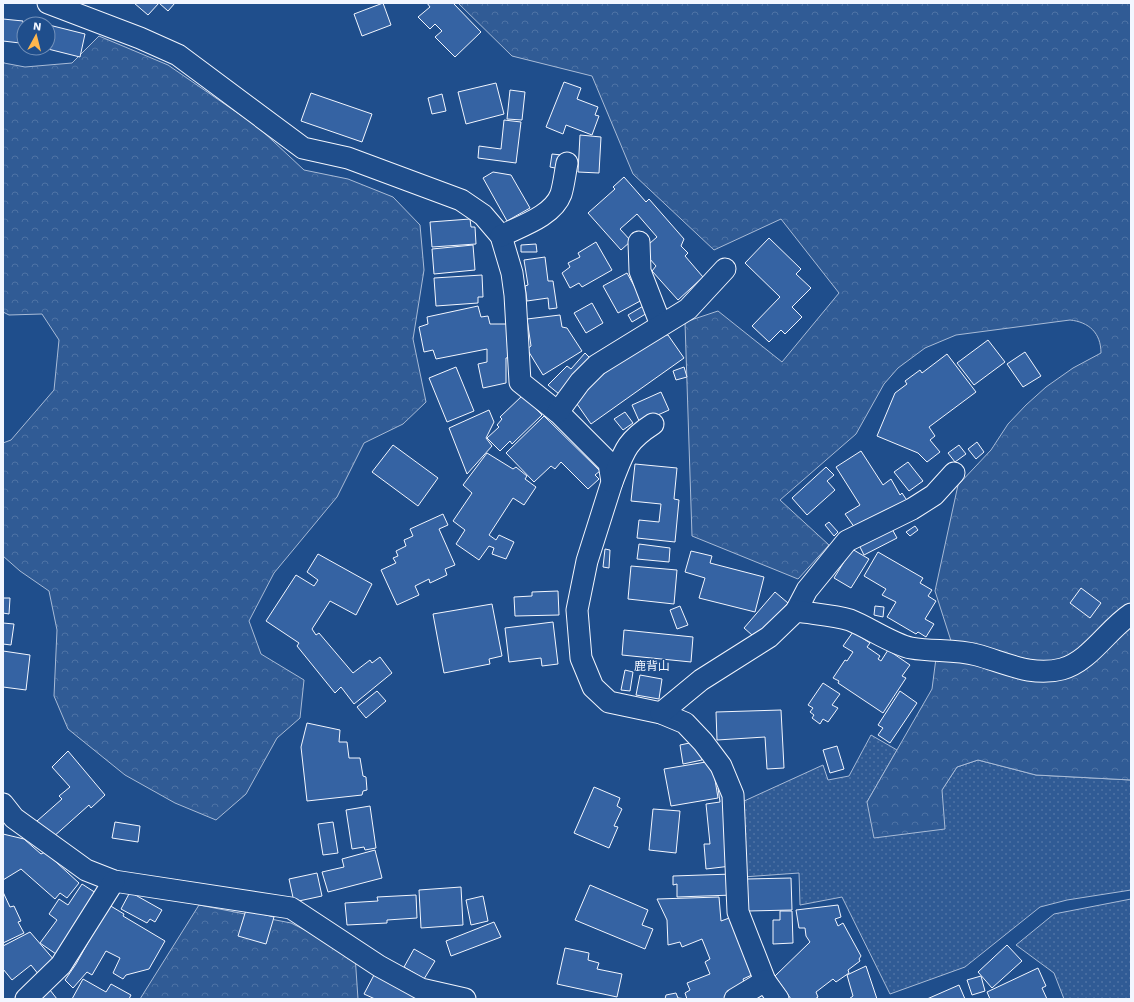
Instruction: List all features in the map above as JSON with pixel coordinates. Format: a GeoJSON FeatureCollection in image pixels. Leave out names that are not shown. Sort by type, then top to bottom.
{"type":"FeatureCollection","features":[{"type":"Feature","properties":{"kind":"street"},"geometry":{"type":"LineString","coordinates":[[48,3],[140,38],[178,56],[303,148],[348,158],[461,200],[483,215],[501,236],[512,273],[515,295],[520,382],[558,412],[609,464],[612,482]]}},
{"type":"Feature","properties":{"kind":"street"},"geometry":{"type":"LineString","coordinates":[[501,236],[538,218],[554,206],[561,194],[567,163]]}},
{"type":"Feature","properties":{"kind":"street"},"geometry":{"type":"LineString","coordinates":[[639,242],[640,271],[661,324]]}},
{"type":"Feature","properties":{"kind":"street"},"geometry":{"type":"LineString","coordinates":[[558,412],[580,382],[597,365],[661,324],[688,309],[725,269]]}},
{"type":"Feature","properties":{"kind":"street"},"geometry":{"type":"LineString","coordinates":[[653,424],[635,435],[625,450],[612,482],[587,561],[577,610],[581,658],[593,687],[609,702],[661,713],[685,723],[703,742],[721,766],[734,795],[738,912],[765,981],[778,999]]}},
{"type":"Feature","properties":{"kind":"street"},"geometry":{"type":"LineString","coordinates":[[661,713],[701,680],[769,637],[796,611],[807,590],[848,540],[912,510],[934,495],[954,473]]}},
{"type":"Feature","properties":{"kind":"street"},"geometry":{"type":"LineString","coordinates":[[796,611],[850,620],[909,648],[938,651],[952,650],[977,655],[1013,667],[1042,671],[1064,668],[1081,659],[1131,614]]}},
{"type":"Feature","properties":{"kind":"street"},"geometry":{"type":"LineString","coordinates":[[3,804],[14,818],[86,870],[114,881],[291,908],[379,966],[421,989],[465,999]]}},
{"type":"Feature","properties":{"kind":"street"},"geometry":{"type":"LineString","coordinates":[[26,999],[61,965],[114,881]]}},
{"type":"Feature","properties":{"kind":"street"},"geometry":{"type":"LineString","coordinates":[[735,999],[765,981]]}},
{"type":"Feature","properties":{"kind":"green space"},"geometry":{"type":"Polygon","coordinates":[[[458,3],[1131,3],[1131,609],[1082,653],[1053,664],[952,644],[935,591],[958,485],[991,450],[1008,424],[1026,405],[1046,387],[1073,368],[1101,353],[1099,340],[1093,330],[1077,321],[1070,320],[956,335],[925,348],[898,368],[884,384],[856,434],[780,500],[829,545],[798,579],[692,536],[685,322],[718,311],[782,362],[839,293],[781,219],[714,250],[633,174],[592,76],[512,56],[458,3]]]}},
{"type":"Feature","properties":{"kind":"green space"},"geometry":{"type":"Polygon","coordinates":[[[99,36],[168,65],[258,127],[304,170],[348,179],[393,197],[420,225],[424,270],[413,339],[426,402],[403,424],[364,443],[337,497],[274,573],[249,621],[261,654],[304,680],[300,718],[277,738],[246,794],[216,820],[175,803],[125,775],[68,729],[54,696],[57,630],[49,591],[20,571],[3,556],[3,443],[11,440],[54,390],[59,340],[42,314],[9,315],[3,312],[3,60],[4,63],[25,67],[72,63],[99,36]]]}},
{"type":"Feature","properties":{"kind":"green space"},"geometry":{"type":"Polygon","coordinates":[[[1131,620],[1131,780],[1036,775],[978,760],[957,767],[942,790],[945,829],[874,838],[867,802],[932,689],[936,658],[951,657],[1041,678],[1131,620]]]}},
{"type":"Feature","properties":{"kind":"green space"},"geometry":{"type":"Polygon","coordinates":[[[871,735],[897,750],[867,802],[942,790],[957,767],[978,760],[1036,775],[1131,780],[1131,890],[1067,900],[1040,907],[965,967],[890,994],[842,897],[800,905],[799,873],[743,877],[742,802],[823,765],[828,780],[849,776],[871,735]]]}},
{"type":"Feature","properties":{"kind":"green space"},"geometry":{"type":"Polygon","coordinates":[[[1131,899],[1131,999],[1064,999],[1054,973],[1016,945],[1054,914],[1131,899]]]}},
{"type":"Feature","properties":{"kind":"green space"},"geometry":{"type":"Polygon","coordinates":[[[199,905],[291,923],[355,955],[358,999],[140,999],[199,905]]]}},
{"type":"Feature","properties":{"kind":"building"},"geometry":{"type":"Polygon","coordinates":[[[134,3],[159,3],[148,15],[134,3]]]}},
{"type":"Feature","properties":{"kind":"building"},"geometry":{"type":"Polygon","coordinates":[[[159,3],[175,3],[168,11],[159,3]]]}},
{"type":"Feature","properties":{"kind":"building"},"geometry":{"type":"Polygon","coordinates":[[[383,3],[391,25],[362,36],[354,14],[383,3]]]}},
{"type":"Feature","properties":{"kind":"building"},"geometry":{"type":"Polygon","coordinates":[[[427,3],[453,3],[481,32],[455,57],[435,37],[442,31],[435,24],[430,29],[418,17],[430,7],[427,3]]]}},
{"type":"Feature","properties":{"kind":"building"},"geometry":{"type":"Polygon","coordinates":[[[3,19],[16,20],[16,43],[3,41],[3,19]]]}},
{"type":"Feature","properties":{"kind":"building"},"geometry":{"type":"Polygon","coordinates":[[[56,27],[85,34],[80,57],[56,51],[56,27]]]}},
{"type":"Feature","properties":{"kind":"building"},"geometry":{"type":"Polygon","coordinates":[[[564,82],[581,88],[577,99],[598,107],[595,115],[599,116],[592,135],[566,125],[563,134],[546,127],[564,82]]]}},
{"type":"Feature","properties":{"kind":"building"},"geometry":{"type":"Polygon","coordinates":[[[496,83],[504,114],[466,124],[458,92],[496,83]]]}},
{"type":"Feature","properties":{"kind":"building"},"geometry":{"type":"Polygon","coordinates":[[[510,90],[525,92],[522,120],[507,119],[510,90]]]}},
{"type":"Feature","properties":{"kind":"building"},"geometry":{"type":"Polygon","coordinates":[[[311,93],[372,114],[362,142],[301,121],[311,93]]]}},
{"type":"Feature","properties":{"kind":"building"},"geometry":{"type":"Polygon","coordinates":[[[442,94],[446,111],[432,114],[428,98],[442,94]]]}},
{"type":"Feature","properties":{"kind":"building"},"geometry":{"type":"Polygon","coordinates":[[[504,120],[521,122],[516,163],[478,158],[479,146],[501,149],[504,120]]]}},
{"type":"Feature","properties":{"kind":"building"},"geometry":{"type":"Polygon","coordinates":[[[580,135],[601,137],[599,173],[578,172],[580,135]]]}},
{"type":"Feature","properties":{"kind":"building"},"geometry":{"type":"Polygon","coordinates":[[[552,154],[562,155],[560,169],[550,167],[552,154]]]}},
{"type":"Feature","properties":{"kind":"building"},"geometry":{"type":"Polygon","coordinates":[[[493,172],[511,175],[530,208],[507,221],[483,178],[493,172]]]}},
{"type":"Feature","properties":{"kind":"building"},"geometry":{"type":"Polygon","coordinates":[[[624,177],[646,202],[649,199],[684,239],[681,246],[688,253],[685,256],[703,277],[678,300],[652,271],[656,266],[642,250],[657,237],[637,214],[620,229],[631,241],[621,250],[588,213],[615,189],[613,187],[624,177]]]}},
{"type":"Feature","properties":{"kind":"building"},"geometry":{"type":"Polygon","coordinates":[[[470,219],[471,227],[475,227],[476,244],[432,247],[430,222],[470,219]]]}},
{"type":"Feature","properties":{"kind":"building"},"geometry":{"type":"Polygon","coordinates":[[[769,238],[801,269],[796,274],[811,288],[792,307],[802,317],[785,334],[781,330],[769,342],[752,326],[780,297],[745,263],[769,238]]]}},
{"type":"Feature","properties":{"kind":"building"},"geometry":{"type":"Polygon","coordinates":[[[596,242],[612,270],[582,287],[579,283],[570,288],[562,273],[570,267],[568,263],[580,257],[578,253],[596,242]]]}},
{"type":"Feature","properties":{"kind":"building"},"geometry":{"type":"Polygon","coordinates":[[[536,244],[537,252],[521,252],[521,245],[536,244]]]}},
{"type":"Feature","properties":{"kind":"building"},"geometry":{"type":"Polygon","coordinates":[[[473,245],[475,270],[434,274],[432,249],[473,245]]]}},
{"type":"Feature","properties":{"kind":"building"},"geometry":{"type":"Polygon","coordinates":[[[545,257],[548,281],[553,281],[557,308],[549,309],[548,298],[527,301],[525,286],[528,285],[524,260],[545,257]]]}},
{"type":"Feature","properties":{"kind":"building"},"geometry":{"type":"Polygon","coordinates":[[[627,273],[642,300],[618,313],[603,286],[627,273]]]}},
{"type":"Feature","properties":{"kind":"building"},"geometry":{"type":"Polygon","coordinates":[[[482,275],[483,297],[478,297],[478,303],[436,306],[434,278],[482,275]]]}},
{"type":"Feature","properties":{"kind":"building"},"geometry":{"type":"Polygon","coordinates":[[[592,303],[603,323],[586,333],[574,313],[592,303]]]}},
{"type":"Feature","properties":{"kind":"building"},"geometry":{"type":"Polygon","coordinates":[[[645,305],[649,312],[632,322],[628,315],[645,305]]]}},
{"type":"Feature","properties":{"kind":"building"},"geometry":{"type":"Polygon","coordinates":[[[478,306],[481,317],[488,316],[490,324],[508,324],[510,357],[506,358],[506,383],[483,388],[478,364],[487,362],[487,349],[436,359],[433,350],[424,352],[419,327],[428,324],[427,317],[478,306]]]}},
{"type":"Feature","properties":{"kind":"building"},"geometry":{"type":"Polygon","coordinates":[[[560,315],[562,327],[567,328],[582,351],[543,375],[527,349],[531,346],[527,319],[560,315]]]}},
{"type":"Feature","properties":{"kind":"building"},"geometry":{"type":"Polygon","coordinates":[[[657,334],[668,335],[684,358],[591,424],[577,404],[594,381],[657,334]]]}},
{"type":"Feature","properties":{"kind":"building"},"geometry":{"type":"Polygon","coordinates":[[[988,340],[1005,362],[974,385],[957,363],[988,340]]]}},
{"type":"Feature","properties":{"kind":"building"},"geometry":{"type":"Polygon","coordinates":[[[1025,352],[1041,376],[1023,387],[1007,364],[1025,352]]]}},
{"type":"Feature","properties":{"kind":"building"},"geometry":{"type":"Polygon","coordinates":[[[585,353],[591,359],[559,394],[548,385],[567,366],[571,369],[585,353]]]}},
{"type":"Feature","properties":{"kind":"building"},"geometry":{"type":"Polygon","coordinates":[[[947,354],[976,392],[929,427],[935,436],[930,440],[940,452],[927,462],[918,453],[877,436],[895,393],[907,384],[905,381],[920,370],[922,373],[947,354]]]}},
{"type":"Feature","properties":{"kind":"building"},"geometry":{"type":"Polygon","coordinates":[[[456,367],[474,411],[447,422],[429,378],[456,367]]]}},
{"type":"Feature","properties":{"kind":"building"},"geometry":{"type":"Polygon","coordinates":[[[684,367],[687,377],[676,380],[673,371],[684,367]]]}},
{"type":"Feature","properties":{"kind":"building"},"geometry":{"type":"Polygon","coordinates":[[[661,392],[669,410],[640,423],[632,405],[661,392]]]}},
{"type":"Feature","properties":{"kind":"building"},"geometry":{"type":"Polygon","coordinates":[[[523,395],[542,415],[512,444],[510,441],[500,451],[487,438],[499,427],[497,425],[502,419],[500,417],[523,395]]]}},
{"type":"Feature","properties":{"kind":"building"},"geometry":{"type":"Polygon","coordinates":[[[489,410],[494,422],[486,438],[492,446],[467,474],[449,428],[489,410]]]}},
{"type":"Feature","properties":{"kind":"building"},"geometry":{"type":"Polygon","coordinates":[[[625,412],[633,423],[623,430],[614,419],[625,412]]]}},
{"type":"Feature","properties":{"kind":"building"},"geometry":{"type":"Polygon","coordinates":[[[544,416],[600,471],[595,475],[599,479],[588,489],[561,462],[555,469],[551,466],[534,482],[506,453],[544,416]]]}},
{"type":"Feature","properties":{"kind":"building"},"geometry":{"type":"Polygon","coordinates":[[[977,442],[984,452],[976,459],[968,449],[977,442]]]}},
{"type":"Feature","properties":{"kind":"building"},"geometry":{"type":"Polygon","coordinates":[[[393,445],[438,478],[418,506],[372,472],[393,445]]]}},
{"type":"Feature","properties":{"kind":"building"},"geometry":{"type":"Polygon","coordinates":[[[959,445],[966,454],[955,462],[948,453],[959,445]]]}},
{"type":"Feature","properties":{"kind":"building"},"geometry":{"type":"Polygon","coordinates":[[[861,451],[883,485],[891,479],[900,495],[902,493],[908,502],[855,528],[845,514],[860,505],[836,467],[861,451]]]}},
{"type":"Feature","properties":{"kind":"building"},"geometry":{"type":"Polygon","coordinates":[[[487,453],[513,469],[516,467],[527,476],[525,479],[536,487],[524,505],[513,498],[489,535],[496,540],[499,535],[514,542],[506,559],[492,554],[494,548],[489,546],[479,560],[456,544],[465,530],[453,521],[472,493],[463,485],[487,453]]]}},
{"type":"Feature","properties":{"kind":"building"},"geometry":{"type":"Polygon","coordinates":[[[908,462],[923,481],[909,491],[894,472],[908,462]]]}},
{"type":"Feature","properties":{"kind":"building"},"geometry":{"type":"Polygon","coordinates":[[[635,464],[677,468],[674,499],[679,500],[675,542],[637,538],[639,520],[659,522],[661,504],[631,501],[635,464]]]}},
{"type":"Feature","properties":{"kind":"building"},"geometry":{"type":"Polygon","coordinates":[[[826,467],[834,475],[827,481],[835,490],[807,515],[792,498],[826,467]]]}},
{"type":"Feature","properties":{"kind":"building"},"geometry":{"type":"Polygon","coordinates":[[[443,514],[448,525],[439,529],[455,565],[445,569],[447,575],[430,583],[429,579],[415,586],[419,595],[397,605],[381,570],[396,563],[393,558],[398,556],[396,551],[406,546],[404,540],[413,536],[410,529],[443,514]]]}},
{"type":"Feature","properties":{"kind":"building"},"geometry":{"type":"Polygon","coordinates":[[[829,522],[838,532],[834,536],[825,525],[829,522]]]}},
{"type":"Feature","properties":{"kind":"building"},"geometry":{"type":"Polygon","coordinates":[[[915,526],[918,530],[910,536],[906,532],[915,526]]]}},
{"type":"Feature","properties":{"kind":"building"},"geometry":{"type":"Polygon","coordinates":[[[892,529],[897,538],[864,555],[859,545],[892,529]]]}},
{"type":"Feature","properties":{"kind":"building"},"geometry":{"type":"Polygon","coordinates":[[[639,544],[670,548],[669,562],[637,559],[639,544]]]}},
{"type":"Feature","properties":{"kind":"building"},"geometry":{"type":"Polygon","coordinates":[[[605,549],[610,550],[609,568],[603,567],[605,549]]]}},
{"type":"Feature","properties":{"kind":"building"},"geometry":{"type":"Polygon","coordinates":[[[852,549],[869,559],[851,588],[834,578],[852,549]]]}},
{"type":"Feature","properties":{"kind":"building"},"geometry":{"type":"Polygon","coordinates":[[[691,551],[712,556],[710,563],[764,577],[755,612],[699,598],[705,578],[685,572],[691,551]]]}},
{"type":"Feature","properties":{"kind":"building"},"geometry":{"type":"Polygon","coordinates":[[[878,552],[923,578],[920,583],[932,590],[928,596],[936,601],[925,619],[934,624],[926,637],[918,632],[916,634],[887,617],[896,602],[882,595],[886,589],[864,576],[878,552]]]}},
{"type":"Feature","properties":{"kind":"building"},"geometry":{"type":"Polygon","coordinates":[[[318,554],[372,584],[356,615],[330,601],[312,629],[316,635],[319,633],[353,673],[370,660],[372,663],[380,657],[392,673],[354,704],[341,687],[335,693],[297,646],[299,643],[266,621],[296,575],[314,586],[318,580],[307,572],[318,554]]]}},
{"type":"Feature","properties":{"kind":"building"},"geometry":{"type":"Polygon","coordinates":[[[631,566],[677,570],[674,604],[628,599],[631,566]]]}},
{"type":"Feature","properties":{"kind":"building"},"geometry":{"type":"Polygon","coordinates":[[[1081,588],[1101,603],[1090,618],[1070,603],[1081,588]]]}},
{"type":"Feature","properties":{"kind":"building"},"geometry":{"type":"Polygon","coordinates":[[[558,591],[559,615],[515,616],[514,597],[532,596],[532,592],[558,591]]]}},
{"type":"Feature","properties":{"kind":"building"},"geometry":{"type":"Polygon","coordinates":[[[775,592],[788,603],[768,626],[752,635],[744,628],[775,592]]]}},
{"type":"Feature","properties":{"kind":"building"},"geometry":{"type":"Polygon","coordinates":[[[3,598],[10,598],[9,614],[3,613],[3,598]]]}},
{"type":"Feature","properties":{"kind":"building"},"geometry":{"type":"Polygon","coordinates":[[[492,604],[502,656],[489,659],[490,664],[444,673],[433,614],[492,604]]]}},
{"type":"Feature","properties":{"kind":"building"},"geometry":{"type":"Polygon","coordinates":[[[680,606],[688,625],[677,629],[670,610],[680,606]]]}},
{"type":"Feature","properties":{"kind":"building"},"geometry":{"type":"Polygon","coordinates":[[[875,606],[884,607],[883,617],[874,615],[875,606]]]}},
{"type":"Feature","properties":{"kind":"building"},"geometry":{"type":"Polygon","coordinates":[[[553,622],[558,664],[542,666],[541,658],[509,662],[505,628],[553,622]]]}},
{"type":"Feature","properties":{"kind":"building"},"geometry":{"type":"Polygon","coordinates":[[[3,623],[14,624],[11,645],[3,644],[3,623]]]}},
{"type":"Feature","properties":{"kind":"building"},"geometry":{"type":"Polygon","coordinates":[[[624,630],[693,637],[691,662],[622,655],[624,630]]]}},
{"type":"Feature","properties":{"kind":"building"},"geometry":{"type":"Polygon","coordinates":[[[853,632],[870,643],[867,647],[880,656],[878,659],[881,661],[888,650],[910,665],[902,676],[906,678],[883,713],[838,683],[839,681],[833,678],[845,660],[847,661],[853,652],[843,646],[853,632]]]}},
{"type":"Feature","properties":{"kind":"building"},"geometry":{"type":"Polygon","coordinates":[[[3,651],[30,655],[26,690],[3,687],[3,651]]]}},
{"type":"Feature","properties":{"kind":"building"},"geometry":{"type":"Polygon","coordinates":[[[625,670],[633,672],[630,691],[621,690],[625,670]]]}},
{"type":"Feature","properties":{"kind":"building"},"geometry":{"type":"Polygon","coordinates":[[[640,675],[662,679],[659,699],[636,695],[640,675]]]}},
{"type":"Feature","properties":{"kind":"building"},"geometry":{"type":"Polygon","coordinates":[[[823,683],[840,694],[832,705],[838,708],[828,722],[823,719],[820,724],[812,718],[814,715],[810,712],[813,708],[808,705],[823,683]]]}},
{"type":"Feature","properties":{"kind":"building"},"geometry":{"type":"Polygon","coordinates":[[[377,691],[386,701],[366,718],[357,707],[377,691]]]}},
{"type":"Feature","properties":{"kind":"building"},"geometry":{"type":"Polygon","coordinates":[[[900,691],[917,703],[890,743],[878,735],[883,728],[878,725],[900,691]]]}},
{"type":"Feature","properties":{"kind":"building"},"geometry":{"type":"Polygon","coordinates":[[[781,710],[784,768],[767,769],[765,737],[717,740],[716,712],[781,710]]]}},
{"type":"Feature","properties":{"kind":"building"},"geometry":{"type":"Polygon","coordinates":[[[307,723],[340,730],[339,742],[347,742],[349,758],[360,758],[363,776],[366,777],[367,790],[363,791],[362,795],[307,801],[301,747],[307,723]]]}},
{"type":"Feature","properties":{"kind":"building"},"geometry":{"type":"Polygon","coordinates":[[[699,741],[702,760],[683,764],[680,745],[699,741]]]}},
{"type":"Feature","properties":{"kind":"building"},"geometry":{"type":"Polygon","coordinates":[[[837,746],[844,769],[830,773],[823,750],[837,746]]]}},
{"type":"Feature","properties":{"kind":"building"},"geometry":{"type":"Polygon","coordinates":[[[68,751],[105,795],[91,808],[89,805],[52,838],[37,821],[62,799],[59,796],[70,787],[52,767],[68,751]]]}},
{"type":"Feature","properties":{"kind":"building"},"geometry":{"type":"Polygon","coordinates":[[[712,761],[718,798],[671,806],[664,769],[712,761]]]}},
{"type":"Feature","properties":{"kind":"building"},"geometry":{"type":"Polygon","coordinates":[[[594,787],[620,798],[617,806],[622,809],[614,826],[618,827],[609,848],[574,833],[594,787]]]}},
{"type":"Feature","properties":{"kind":"building"},"geometry":{"type":"Polygon","coordinates":[[[718,788],[722,788],[731,866],[706,869],[704,844],[710,844],[706,804],[720,802],[718,788]]]}},
{"type":"Feature","properties":{"kind":"building"},"geometry":{"type":"Polygon","coordinates":[[[370,806],[376,848],[365,850],[364,847],[352,849],[346,810],[370,806]]]}},
{"type":"Feature","properties":{"kind":"building"},"geometry":{"type":"Polygon","coordinates":[[[653,809],[680,811],[676,853],[649,850],[653,809]]]}},
{"type":"Feature","properties":{"kind":"building"},"geometry":{"type":"Polygon","coordinates":[[[115,822],[140,826],[138,842],[112,838],[115,822]]]}},
{"type":"Feature","properties":{"kind":"building"},"geometry":{"type":"Polygon","coordinates":[[[333,822],[338,853],[323,855],[318,824],[333,822]]]}},
{"type":"Feature","properties":{"kind":"building"},"geometry":{"type":"Polygon","coordinates":[[[3,834],[24,839],[41,854],[45,852],[79,883],[67,898],[60,893],[55,899],[21,869],[3,880],[3,834]]]}},
{"type":"Feature","properties":{"kind":"building"},"geometry":{"type":"Polygon","coordinates":[[[375,850],[382,878],[328,892],[322,872],[344,867],[342,859],[375,850]]]}},
{"type":"Feature","properties":{"kind":"building"},"geometry":{"type":"Polygon","coordinates":[[[317,873],[322,896],[294,902],[289,879],[317,873]]]}},
{"type":"Feature","properties":{"kind":"building"},"geometry":{"type":"Polygon","coordinates":[[[732,874],[733,895],[677,897],[677,884],[673,885],[673,876],[732,874]]]}},
{"type":"Feature","properties":{"kind":"building"},"geometry":{"type":"Polygon","coordinates":[[[791,878],[792,910],[748,911],[747,879],[791,878]]]}},
{"type":"Feature","properties":{"kind":"building"},"geometry":{"type":"Polygon","coordinates":[[[82,884],[96,893],[56,954],[40,943],[57,920],[49,914],[59,899],[68,905],[82,884]]]}},
{"type":"Feature","properties":{"kind":"building"},"geometry":{"type":"Polygon","coordinates":[[[590,885],[648,910],[642,925],[653,929],[645,949],[575,920],[590,885]]]}},
{"type":"Feature","properties":{"kind":"building"},"geometry":{"type":"Polygon","coordinates":[[[461,887],[463,925],[421,928],[419,890],[461,887]]]}},
{"type":"Feature","properties":{"kind":"building"},"geometry":{"type":"Polygon","coordinates":[[[3,892],[10,907],[14,906],[21,921],[18,922],[24,933],[3,943],[3,892]]]}},
{"type":"Feature","properties":{"kind":"building"},"geometry":{"type":"Polygon","coordinates":[[[130,892],[162,910],[155,922],[150,919],[147,923],[121,909],[130,892]]]}},
{"type":"Feature","properties":{"kind":"building"},"geometry":{"type":"Polygon","coordinates":[[[416,895],[417,918],[387,920],[387,923],[347,925],[345,903],[378,901],[377,897],[416,895]]]}},
{"type":"Feature","properties":{"kind":"building"},"geometry":{"type":"Polygon","coordinates":[[[483,896],[488,921],[471,925],[466,900],[483,896]]]}},
{"type":"Feature","properties":{"kind":"building"},"geometry":{"type":"Polygon","coordinates":[[[719,897],[721,921],[732,917],[754,974],[743,979],[746,987],[725,999],[687,999],[685,993],[690,990],[687,983],[710,974],[705,962],[710,959],[702,939],[682,947],[680,942],[668,945],[667,920],[657,899],[719,897]]]}},
{"type":"Feature","properties":{"kind":"building"},"geometry":{"type":"Polygon","coordinates":[[[109,905],[124,914],[123,916],[165,941],[149,969],[126,975],[123,979],[113,973],[120,958],[106,951],[92,975],[87,972],[73,988],[65,980],[76,964],[109,905]]]}},
{"type":"Feature","properties":{"kind":"building"},"geometry":{"type":"Polygon","coordinates":[[[838,905],[841,917],[835,919],[838,926],[843,923],[861,956],[859,959],[860,961],[848,970],[849,973],[836,982],[833,979],[816,992],[818,997],[815,999],[791,999],[775,976],[810,942],[806,936],[805,928],[799,928],[796,910],[838,905]]]}},
{"type":"Feature","properties":{"kind":"building"},"geometry":{"type":"Polygon","coordinates":[[[246,910],[274,917],[266,944],[238,936],[246,910]]]}},
{"type":"Feature","properties":{"kind":"building"},"geometry":{"type":"Polygon","coordinates":[[[780,911],[792,911],[793,943],[773,944],[773,920],[780,920],[780,911]]]}},
{"type":"Feature","properties":{"kind":"building"},"geometry":{"type":"Polygon","coordinates":[[[494,922],[501,937],[451,956],[446,941],[494,922]]]}},
{"type":"Feature","properties":{"kind":"building"},"geometry":{"type":"Polygon","coordinates":[[[30,932],[55,961],[39,975],[31,965],[12,980],[3,969],[3,946],[30,932]]]}},
{"type":"Feature","properties":{"kind":"building"},"geometry":{"type":"Polygon","coordinates":[[[1007,945],[1022,961],[992,988],[978,972],[1007,945]]]}},
{"type":"Feature","properties":{"kind":"building"},"geometry":{"type":"Polygon","coordinates":[[[565,948],[589,953],[588,960],[599,963],[597,969],[622,974],[617,997],[557,984],[565,948]]]}},
{"type":"Feature","properties":{"kind":"building"},"geometry":{"type":"Polygon","coordinates":[[[414,949],[435,961],[424,979],[404,967],[414,949]]]}},
{"type":"Feature","properties":{"kind":"building"},"geometry":{"type":"Polygon","coordinates":[[[866,966],[877,999],[849,999],[853,996],[847,975],[866,966]]]}},
{"type":"Feature","properties":{"kind":"building"},"geometry":{"type":"Polygon","coordinates":[[[1038,968],[1046,986],[1042,988],[1047,999],[990,999],[987,992],[1038,968]]]}},
{"type":"Feature","properties":{"kind":"building"},"geometry":{"type":"Polygon","coordinates":[[[374,975],[417,999],[375,999],[364,994],[374,975]]]}},
{"type":"Feature","properties":{"kind":"building"},"geometry":{"type":"Polygon","coordinates":[[[981,976],[985,991],[972,995],[967,980],[981,976]]]}},
{"type":"Feature","properties":{"kind":"building"},"geometry":{"type":"Polygon","coordinates":[[[83,979],[106,992],[111,984],[131,995],[129,999],[72,999],[83,979]]]}},
{"type":"Feature","properties":{"kind":"building"},"geometry":{"type":"Polygon","coordinates":[[[959,985],[965,999],[927,999],[959,985]]]}},
{"type":"Feature","properties":{"kind":"building"},"geometry":{"type":"Polygon","coordinates":[[[50,990],[57,999],[37,999],[50,990]]]}},
{"type":"Feature","properties":{"kind":"building"},"geometry":{"type":"Polygon","coordinates":[[[676,993],[678,998],[687,999],[665,999],[666,995],[676,993]]]}},
{"type":"Feature","properties":{"kind":"district","name":"鹿背山"},"geometry":{"type":"Point","coordinates":[652,666]}}]}
